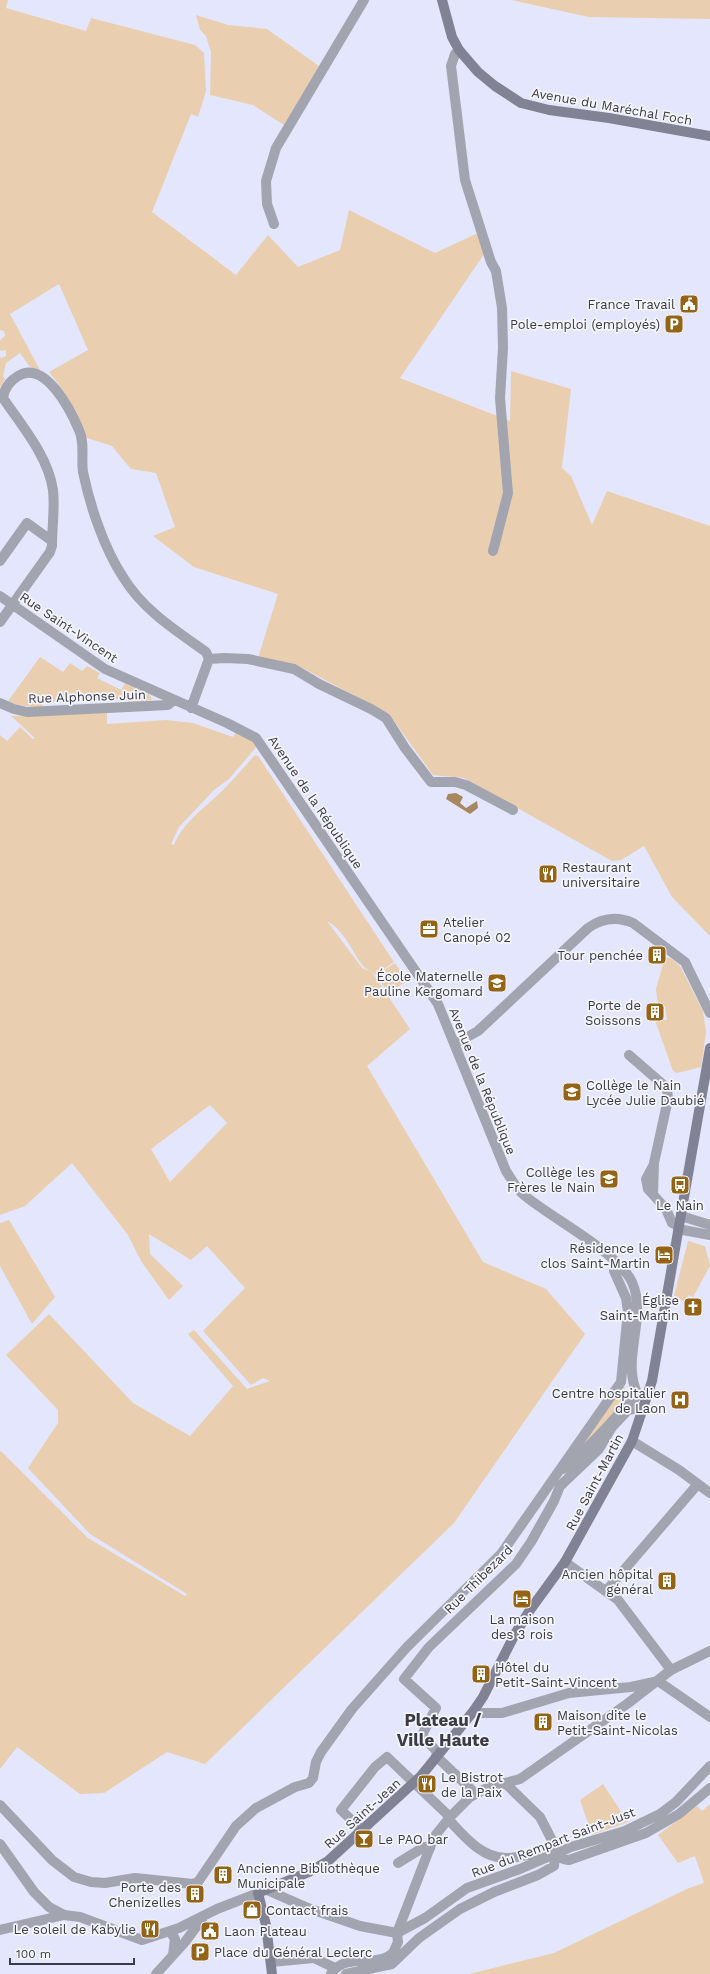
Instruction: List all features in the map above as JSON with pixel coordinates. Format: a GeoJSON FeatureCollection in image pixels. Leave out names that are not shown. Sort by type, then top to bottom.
{"type":"FeatureCollection","features":[{"type":"Feature","properties":{"kind":"main road","name":"Avenue du Maréchal Foch"},"geometry":{"type":"LineString","coordinates":[[440,1],[452,37],[459,50],[484,76],[521,102],[549,110],[609,118],[710,136]]}},
{"type":"Feature","properties":{"kind":"main road","name":"Rue Saint-Martin"},"geometry":{"type":"LineString","coordinates":[[472,1713],[483,1697],[515,1634],[530,1610],[565,1562],[632,1441],[644,1407],[643,1396],[680,1221],[710,1048]]}},
{"type":"Feature","properties":{"kind":"main road","name":"Rue Saint-Jean"},"geometry":{"type":"LineString","coordinates":[[263,1891],[320,1866],[342,1850],[415,1782],[472,1713]]}},
{"type":"Feature","properties":{"kind":"main road"},"geometry":{"type":"LineString","coordinates":[[263,1891],[272,1974]]}},
{"type":"Feature","properties":{"kind":"street"},"geometry":{"type":"LineString","coordinates":[[274,224],[267,204],[266,181],[276,148],[364,0]]}},
{"type":"Feature","properties":{"kind":"street"},"geometry":{"type":"LineString","coordinates":[[459,50],[455,54],[451,66],[465,180],[491,262],[496,271],[502,308],[503,348],[500,398],[508,493],[492,551]]}},
{"type":"Feature","properties":{"kind":"street"},"geometry":{"type":"LineString","coordinates":[[0,622],[50,552],[52,541],[52,490],[48,471],[35,446],[2,398],[10,382],[21,374],[32,373],[53,384],[80,432],[83,472],[100,529],[123,577],[152,613],[206,652],[209,659],[191,708]]}},
{"type":"Feature","properties":{"kind":"street"},"geometry":{"type":"LineString","coordinates":[[0,561],[27,523],[52,541]]}},
{"type":"Feature","properties":{"kind":"street","name":"Rue Saint-Vincent"},"geometry":{"type":"LineString","coordinates":[[0,596],[105,669],[191,708]]}},
{"type":"Feature","properties":{"kind":"street"},"geometry":{"type":"LineString","coordinates":[[209,659],[248,659],[294,669],[386,718],[405,748],[431,782],[455,782],[466,785],[513,810]]}},
{"type":"Feature","properties":{"kind":"street","name":"Rue Alphonse Juin"},"geometry":{"type":"LineString","coordinates":[[0,703],[14,709],[27,712],[168,705],[174,700]]}},
{"type":"Feature","properties":{"kind":"street","name":"Avenue de la République"},"geometry":{"type":"LineString","coordinates":[[191,708],[248,733],[256,738],[262,745],[438,1004],[506,1171],[522,1194],[619,1264],[631,1281],[638,1301],[632,1380],[643,1396]]}},
{"type":"Feature","properties":{"kind":"street"},"geometry":{"type":"LineString","coordinates":[[455,1044],[478,1031],[595,922],[611,918],[625,920],[632,923],[685,962],[710,1013]]}},
{"type":"Feature","properties":{"kind":"street"},"geometry":{"type":"LineString","coordinates":[[629,1056],[667,1088],[668,1098],[654,1163],[646,1179],[648,1190],[680,1221],[710,1235]]}},
{"type":"Feature","properties":{"kind":"street"},"geometry":{"type":"LineString","coordinates":[[666,1209],[672,1223],[680,1221],[710,1226]]}},
{"type":"Feature","properties":{"kind":"street"},"geometry":{"type":"LineString","coordinates":[[0,1805],[52,1860],[74,1877],[91,1882],[104,1883],[135,1878],[193,1884],[198,1882],[236,1826],[256,1808],[294,1787],[309,1783],[313,1778],[316,1762],[321,1752],[352,1709],[408,1647],[492,1565],[621,1382],[628,1311],[626,1298],[614,1271],[619,1264]]}},
{"type":"Feature","properties":{"kind":"street"},"geometry":{"type":"LineString","coordinates":[[554,1477],[576,1460],[607,1425],[643,1396]]}},
{"type":"Feature","properties":{"kind":"street","name":"Rue Thibezard"},"geometry":{"type":"LineString","coordinates":[[437,1755],[422,1735],[436,1708],[404,1679],[429,1647],[516,1564],[550,1508],[560,1486],[599,1449],[612,1427],[628,1410],[644,1407]]}},
{"type":"Feature","properties":{"kind":"street"},"geometry":{"type":"LineString","coordinates":[[632,1441],[679,1470],[710,1493]]}},
{"type":"Feature","properties":{"kind":"street"},"geometry":{"type":"LineString","coordinates":[[606,1591],[697,1484]]}},
{"type":"Feature","properties":{"kind":"street"},"geometry":{"type":"LineString","coordinates":[[565,1562],[618,1600],[671,1670]]}},
{"type":"Feature","properties":{"kind":"street"},"geometry":{"type":"LineString","coordinates":[[271,1962],[314,1958],[333,1971],[348,1962],[381,1959],[390,1956],[397,1947],[397,1933],[434,1837],[449,1818],[476,1794],[520,1779],[658,1681],[671,1670],[710,1651]]}},
{"type":"Feature","properties":{"kind":"street"},"geometry":{"type":"LineString","coordinates":[[472,1713],[497,1714],[512,1711],[569,1693],[631,1687],[658,1681],[710,1718]]}},
{"type":"Feature","properties":{"kind":"street"},"geometry":{"type":"LineString","coordinates":[[437,1755],[476,1794]]}},
{"type":"Feature","properties":{"kind":"street"},"geometry":{"type":"LineString","coordinates":[[362,1830],[341,1810],[375,1767],[387,1757],[415,1782],[449,1818],[467,1840],[485,1852],[505,1858],[554,1852],[564,1860],[569,1860],[640,1836],[679,1814],[710,1788]]}},
{"type":"Feature","properties":{"kind":"street","name":"Rue du Rempart Saint-Just"},"geometry":{"type":"LineString","coordinates":[[397,1933],[426,1918],[468,1888],[520,1869],[554,1852],[624,1831],[667,1810],[710,1766]]}},
{"type":"Feature","properties":{"kind":"street"},"geometry":{"type":"LineString","coordinates":[[346,1974],[392,1964],[419,1938],[464,1906],[550,1869],[556,1863],[554,1852],[540,1817],[505,1783]]}},
{"type":"Feature","properties":{"kind":"street"},"geometry":{"type":"LineString","coordinates":[[0,1844],[34,1892],[49,1907],[64,1915]]}},
{"type":"Feature","properties":{"kind":"street"},"geometry":{"type":"LineString","coordinates":[[398,1863],[424,1847],[430,1848]]}},
{"type":"Feature","properties":{"kind":"street"},"geometry":{"type":"LineString","coordinates":[[0,1930],[64,1915],[80,1917],[142,1940],[170,1931],[263,1891],[360,1926],[397,1933]]}},
{"type":"Feature","properties":{"kind":"street"},"geometry":{"type":"LineString","coordinates":[[156,1974],[185,1942],[204,1916]]}},
{"type":"Feature","properties":{"kind":"street"},"geometry":{"type":"LineString","coordinates":[[170,1931],[175,1939],[173,1955]]}},
{"type":"Feature","properties":{"kind":"shaded area"},"geometry":{"type":"Polygon","coordinates":[[[0,0],[8,0],[6,8],[86,31],[91,18],[195,45],[204,53],[206,91],[198,117],[191,114],[152,212],[236,275],[268,235],[298,267],[340,250],[349,210],[435,253],[478,233],[484,254],[400,378],[510,421],[511,371],[571,389],[562,468],[571,476],[592,525],[607,491],[710,526],[710,936],[672,897],[644,846],[621,860],[612,861],[464,778],[433,775],[389,714],[295,664],[258,658],[278,594],[194,567],[153,536],[175,527],[156,473],[131,469],[112,446],[84,437],[78,419],[70,403],[49,372],[88,350],[59,284],[10,314],[40,370],[30,367],[20,353],[6,363],[3,376],[5,379],[0,388],[0,356],[1,358],[6,356],[6,350],[0,350],[0,340],[5,336],[4,331],[0,330],[0,0]]]}},
{"type":"Feature","properties":{"kind":"shaded area"},"geometry":{"type":"Polygon","coordinates":[[[511,0],[710,0],[710,19],[589,17],[511,0]]]}},
{"type":"Feature","properties":{"kind":"shaded area"},"geometry":{"type":"Polygon","coordinates":[[[196,15],[228,25],[267,29],[319,66],[284,125],[253,105],[210,95],[211,52],[206,36],[200,30],[196,15]]]}},
{"type":"Feature","properties":{"kind":"shaded area"},"geometry":{"type":"Polygon","coordinates":[[[40,657],[63,672],[70,663],[82,671],[87,666],[100,673],[97,678],[121,690],[125,683],[150,695],[152,700],[128,704],[128,699],[43,702],[42,708],[18,705],[8,701],[40,657]]]}},
{"type":"Feature","properties":{"kind":"shaded area"},"geometry":{"type":"Polygon","coordinates":[[[107,713],[107,724],[166,720],[193,723],[233,737],[237,730],[258,745],[229,779],[214,790],[179,827],[171,844],[174,845],[183,829],[189,822],[224,789],[255,755],[258,756],[394,962],[375,975],[372,972],[410,1029],[367,1066],[483,1262],[546,1289],[585,1334],[454,1523],[205,1764],[167,1752],[104,1793],[80,1794],[17,1747],[0,1769],[0,1452],[1,1451],[88,1538],[185,1596],[187,1594],[90,1534],[28,1468],[58,1423],[58,1410],[6,1355],[49,1314],[133,1403],[190,1436],[233,1386],[188,1334],[194,1330],[247,1389],[270,1381],[263,1378],[251,1385],[203,1331],[245,1288],[207,1246],[191,1260],[149,1234],[150,1254],[183,1286],[169,1300],[141,1261],[128,1235],[72,1163],[25,1206],[0,1215],[0,735],[7,741],[20,727],[33,739],[35,738],[11,716],[107,713]],[[327,921],[362,968],[372,972],[363,966],[339,930],[327,921]],[[210,1105],[151,1149],[170,1182],[227,1123],[210,1105]]]}},
{"type":"Feature","properties":{"kind":"shaded area"},"geometry":{"type":"Polygon","coordinates":[[[456,793],[463,797],[460,803],[466,808],[477,801],[478,808],[470,814],[446,799],[448,794],[456,793]]]}},
{"type":"Feature","properties":{"kind":"shaded area"},"geometry":{"type":"Polygon","coordinates":[[[665,957],[672,959],[680,966],[703,1011],[706,1032],[701,1067],[677,1073],[673,1071],[656,1023],[656,1021],[667,1020],[665,1006],[658,1007],[656,989],[665,957]]]}},
{"type":"Feature","properties":{"kind":"shaded area"},"geometry":{"type":"Polygon","coordinates":[[[395,963],[407,981],[388,993],[376,975],[395,963]]]}},
{"type":"Feature","properties":{"kind":"shaded area"},"geometry":{"type":"Polygon","coordinates":[[[9,1220],[55,1297],[32,1324],[0,1266],[0,1223],[9,1220]]]}},
{"type":"Feature","properties":{"kind":"shaded area"},"geometry":{"type":"Polygon","coordinates":[[[688,1241],[705,1246],[710,1266],[693,1297],[688,1295],[685,1302],[674,1296],[688,1241]]]}},
{"type":"Feature","properties":{"kind":"shaded area"},"geometry":{"type":"Polygon","coordinates":[[[624,1386],[628,1399],[572,1460],[624,1386]]]}},
{"type":"Feature","properties":{"kind":"shaded area"},"geometry":{"type":"Polygon","coordinates":[[[603,1784],[628,1822],[592,1835],[580,1800],[603,1784]]]}},
{"type":"Feature","properties":{"kind":"shaded area"},"geometry":{"type":"Polygon","coordinates":[[[710,1804],[710,1974],[469,1974],[554,1953],[689,1888],[704,1883],[695,1856],[678,1863],[658,1835],[697,1806],[702,1811],[710,1804]]]}},
{"type":"Feature","properties":{"kind":"place","name":"France Travail"},"geometry":{"type":"Point","coordinates":[689,304]}},
{"type":"Feature","properties":{"kind":"place","name":"Pole-emploi (employés)"},"geometry":{"type":"Point","coordinates":[674,324]}},
{"type":"Feature","properties":{"kind":"place","name":"Restaurant universitaire"},"geometry":{"type":"Point","coordinates":[548,874]}},
{"type":"Feature","properties":{"kind":"place","name":"Atelier Canopé 02"},"geometry":{"type":"Point","coordinates":[429,929]}},
{"type":"Feature","properties":{"kind":"place","name":"Tour penchée"},"geometry":{"type":"Point","coordinates":[657,955]}},
{"type":"Feature","properties":{"kind":"place","name":"École Maternelle Pauline Kergomard"},"geometry":{"type":"Point","coordinates":[497,983]}},
{"type":"Feature","properties":{"kind":"place","name":"Porte de Soissons"},"geometry":{"type":"Point","coordinates":[655,1012]}},
{"type":"Feature","properties":{"kind":"place","name":"Collège le Nain Lycée Julie Daubié"},"geometry":{"type":"Point","coordinates":[572,1092]}},
{"type":"Feature","properties":{"kind":"place","name":"Collège les Frères le Nain"},"geometry":{"type":"Point","coordinates":[609,1179]}},
{"type":"Feature","properties":{"kind":"place","name":"Le Nain"},"geometry":{"type":"Point","coordinates":[680,1185]}},
{"type":"Feature","properties":{"kind":"place","name":"Résidence le clos Saint-Martin"},"geometry":{"type":"Point","coordinates":[664,1255]}},
{"type":"Feature","properties":{"kind":"place","name":"Église Saint-Martin"},"geometry":{"type":"Point","coordinates":[693,1307]}},
{"type":"Feature","properties":{"kind":"place","name":"Centre hospitalier de Laon"},"geometry":{"type":"Point","coordinates":[680,1400]}},
{"type":"Feature","properties":{"kind":"place","name":"Ancien hôpital général"},"geometry":{"type":"Point","coordinates":[667,1581]}},
{"type":"Feature","properties":{"kind":"place","name":"La maison des 3 rois"},"geometry":{"type":"Point","coordinates":[522,1599]}},
{"type":"Feature","properties":{"kind":"place","name":"Hôtel du Petit-Saint-Vincent"},"geometry":{"type":"Point","coordinates":[481,1674]}},
{"type":"Feature","properties":{"kind":"place","name":"Maison dite le Petit-Saint-Nicolas"},"geometry":{"type":"Point","coordinates":[543,1722]}},
{"type":"Feature","properties":{"kind":"place","name":"Le Bistrot de la Paix"},"geometry":{"type":"Point","coordinates":[427,1784]}},
{"type":"Feature","properties":{"kind":"place","name":"Le PAO bar"},"geometry":{"type":"Point","coordinates":[364,1839]}},
{"type":"Feature","properties":{"kind":"place","name":"Ancienne Bibliothèque Municipale"},"geometry":{"type":"Point","coordinates":[223,1875]}},
{"type":"Feature","properties":{"kind":"place","name":"Porte des Chenizelles"},"geometry":{"type":"Point","coordinates":[195,1894]}},
{"type":"Feature","properties":{"kind":"place","name":"Contact frais"},"geometry":{"type":"Point","coordinates":[252,1910]}},
{"type":"Feature","properties":{"kind":"place","name":"Le soleil de Kabylie"},"geometry":{"type":"Point","coordinates":[150,1929]}},
{"type":"Feature","properties":{"kind":"place","name":"Laon Plateau"},"geometry":{"type":"Point","coordinates":[210,1931]}},
{"type":"Feature","properties":{"kind":"place","name":"Place du Général Leclerc"},"geometry":{"type":"Point","coordinates":[200,1952]}},
{"type":"Feature","properties":{"kind":"district","name":"Plateau / Ville Haute"},"geometry":{"type":"Point","coordinates":[443,1730]}}]}
